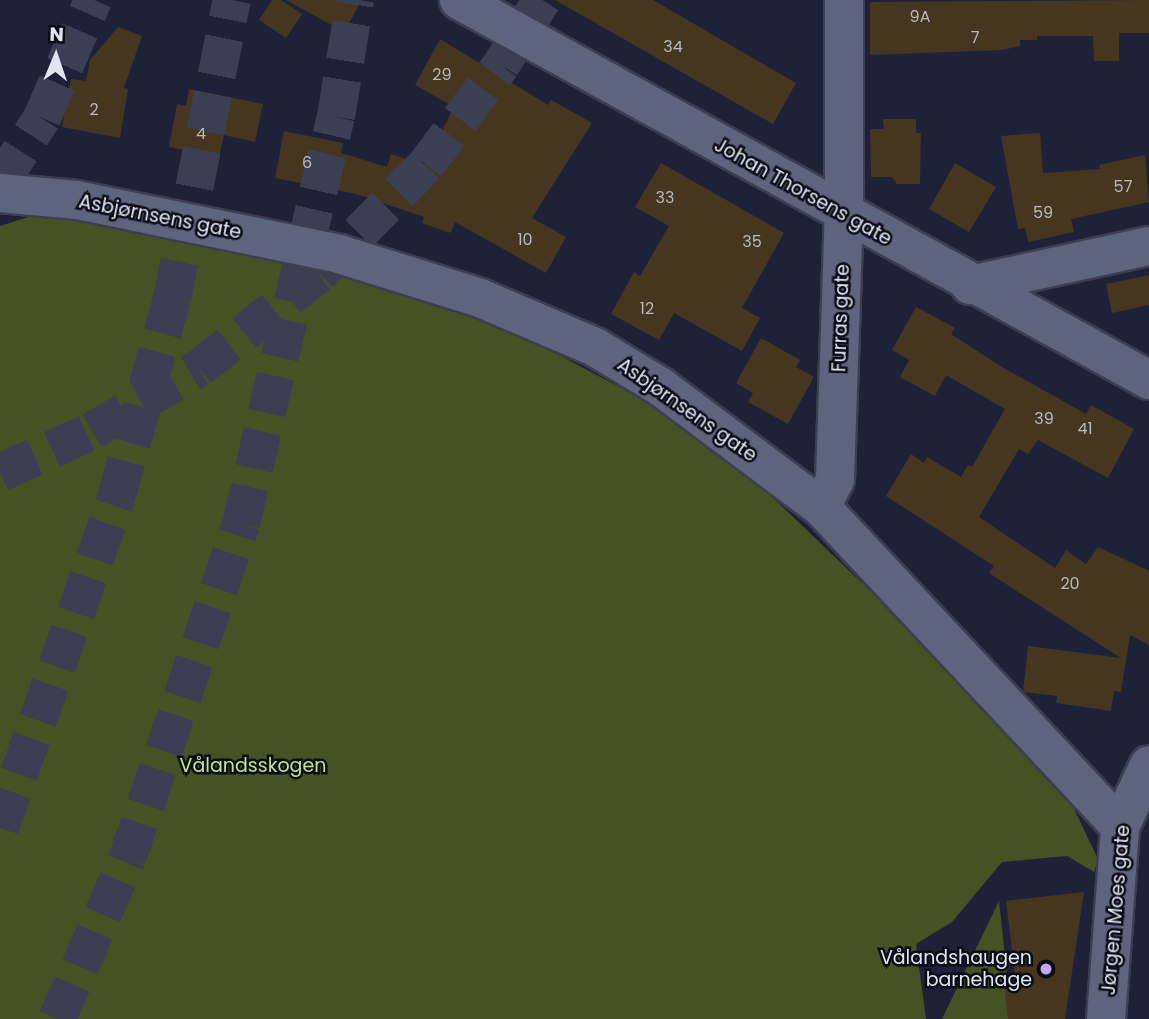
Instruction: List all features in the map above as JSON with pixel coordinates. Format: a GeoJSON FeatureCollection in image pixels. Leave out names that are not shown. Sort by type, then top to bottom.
{"type":"FeatureCollection","features":[{"type":"Feature","properties":{"kind":"street","name":"Johan Thorsens gate"},"geometry":{"type":"LineString","coordinates":[[459,0],[970,285],[1149,380]]}},
{"type":"Feature","properties":{"kind":"street","name":"Furras gate"},"geometry":{"type":"LineString","coordinates":[[821,508],[835,480],[844,215],[844,0]]}},
{"type":"Feature","properties":{"kind":"street","name":"Asbjørnsens gate"},"geometry":{"type":"LineString","coordinates":[[0,193],[77,200],[339,254],[480,298],[595,347],[661,387],[821,508],[1120,827]]}},
{"type":"Feature","properties":{"kind":"street"},"geometry":{"type":"LineString","coordinates":[[970,285],[1149,246]]}},
{"type":"Feature","properties":{"kind":"street","name":"Jørgen Moes gate"},"geometry":{"type":"LineString","coordinates":[[1106,1019],[1120,827],[1149,765]]}},
{"type":"Feature","properties":{"kind":"green space","name":"Vålandsskogen"},"geometry":{"type":"Polygon","coordinates":[[[41,213],[372,273],[506,327],[638,397],[743,469],[1054,767],[1098,859],[1094,872],[1067,856],[1002,862],[952,922],[916,944],[926,1019],[0,1019],[0,226],[41,213]]]}},
{"type":"Feature","properties":{"kind":"green space"},"geometry":{"type":"Polygon","coordinates":[[[999,901],[1012,1019],[942,1019],[999,901]]]}},
{"type":"Feature","properties":{"kind":"building"},"geometry":{"type":"Polygon","coordinates":[[[272,0],[281,0],[302,14],[286,38],[259,20],[272,0]]]}},
{"type":"Feature","properties":{"kind":"building"},"geometry":{"type":"Polygon","coordinates":[[[286,0],[362,0],[344,32],[286,0]]]}},
{"type":"Feature","properties":{"kind":"building"},"geometry":{"type":"Polygon","coordinates":[[[555,0],[653,0],[796,83],[773,124],[555,0]]]}},
{"type":"Feature","properties":{"kind":"building"},"geometry":{"type":"Polygon","coordinates":[[[1149,0],[1149,33],[1119,33],[1119,61],[1094,61],[1093,36],[1037,36],[1037,40],[1020,40],[1020,46],[1002,50],[870,55],[870,2],[1149,0]]]}},
{"type":"Feature","properties":{"kind":"building"},"geometry":{"type":"Polygon","coordinates":[[[118,27],[142,36],[124,88],[128,89],[120,138],[62,127],[71,79],[86,81],[90,60],[118,27]]]}},
{"type":"Feature","properties":{"kind":"building"},"geometry":{"type":"Polygon","coordinates":[[[440,39],[548,105],[551,100],[592,123],[532,218],[566,237],[546,273],[455,222],[451,233],[422,223],[424,217],[356,194],[275,178],[284,131],[343,143],[341,153],[387,167],[391,154],[424,165],[454,107],[415,85],[440,39]]]}},
{"type":"Feature","properties":{"kind":"building"},"geometry":{"type":"Polygon","coordinates":[[[189,89],[263,104],[255,142],[224,135],[219,157],[169,147],[177,104],[186,106],[189,89]]]}},
{"type":"Feature","properties":{"kind":"building"},"geometry":{"type":"Polygon","coordinates":[[[883,119],[916,119],[916,133],[921,133],[920,184],[897,184],[892,177],[871,177],[870,129],[884,129],[883,119]]]}},
{"type":"Feature","properties":{"kind":"building"},"geometry":{"type":"Polygon","coordinates":[[[1040,133],[1043,173],[1100,169],[1099,165],[1145,155],[1149,202],[1071,219],[1074,232],[1028,242],[1025,228],[1018,229],[1001,136],[1040,133]]]}},
{"type":"Feature","properties":{"kind":"building"},"geometry":{"type":"Polygon","coordinates":[[[661,163],[784,233],[742,308],[760,318],[742,351],[674,313],[659,340],[611,314],[634,272],[640,276],[669,226],[635,207],[661,163]]]}},
{"type":"Feature","properties":{"kind":"building"},"geometry":{"type":"Polygon","coordinates":[[[955,163],[996,187],[969,232],[929,209],[955,163]]]}},
{"type":"Feature","properties":{"kind":"building"},"geometry":{"type":"Polygon","coordinates":[[[1149,275],[1149,305],[1112,313],[1106,284],[1149,275]]]}},
{"type":"Feature","properties":{"kind":"building"},"geometry":{"type":"Polygon","coordinates":[[[916,307],[955,328],[951,334],[1002,367],[1086,414],[1091,405],[1134,429],[1108,478],[1038,440],[1028,454],[1019,449],[979,517],[1055,568],[1066,550],[1086,564],[1098,547],[1149,571],[1149,645],[1130,635],[1121,692],[1114,691],[1111,711],[1056,703],[1057,696],[1023,692],[1028,646],[1121,658],[989,573],[994,566],[886,496],[911,454],[924,463],[927,457],[961,477],[968,465],[972,467],[1005,409],[946,375],[935,396],[900,377],[909,360],[892,350],[916,307]]]}},
{"type":"Feature","properties":{"kind":"building"},"geometry":{"type":"Polygon","coordinates":[[[761,338],[800,360],[796,367],[814,377],[788,424],[748,402],[753,393],[736,383],[761,338]]]}},
{"type":"Feature","properties":{"kind":"building"},"geometry":{"type":"Polygon","coordinates":[[[1084,892],[1065,1019],[1008,1019],[1004,983],[1016,982],[1006,901],[1084,892]]]}},
{"type":"Feature","properties":{"kind":"tunnel"},"geometry":{"type":"LineString","coordinates":[[0,183],[42,118],[93,0]]}},
{"type":"Feature","properties":{"kind":"tunnel"},"geometry":{"type":"LineString","coordinates":[[0,828],[116,498],[172,299],[232,0]]}},
{"type":"Feature","properties":{"kind":"tunnel"},"geometry":{"type":"LineString","coordinates":[[57,1019],[127,859],[241,524],[336,117],[355,0]]}},
{"type":"Feature","properties":{"kind":"tunnel"},"geometry":{"type":"LineString","coordinates":[[0,473],[92,431],[199,368],[319,274],[426,165],[501,65],[542,0]]}},
{"type":"Feature","properties":{"kind":"place","name":"Vålandshaugen barnehage"},"geometry":{"type":"Point","coordinates":[1046,969]}}]}
